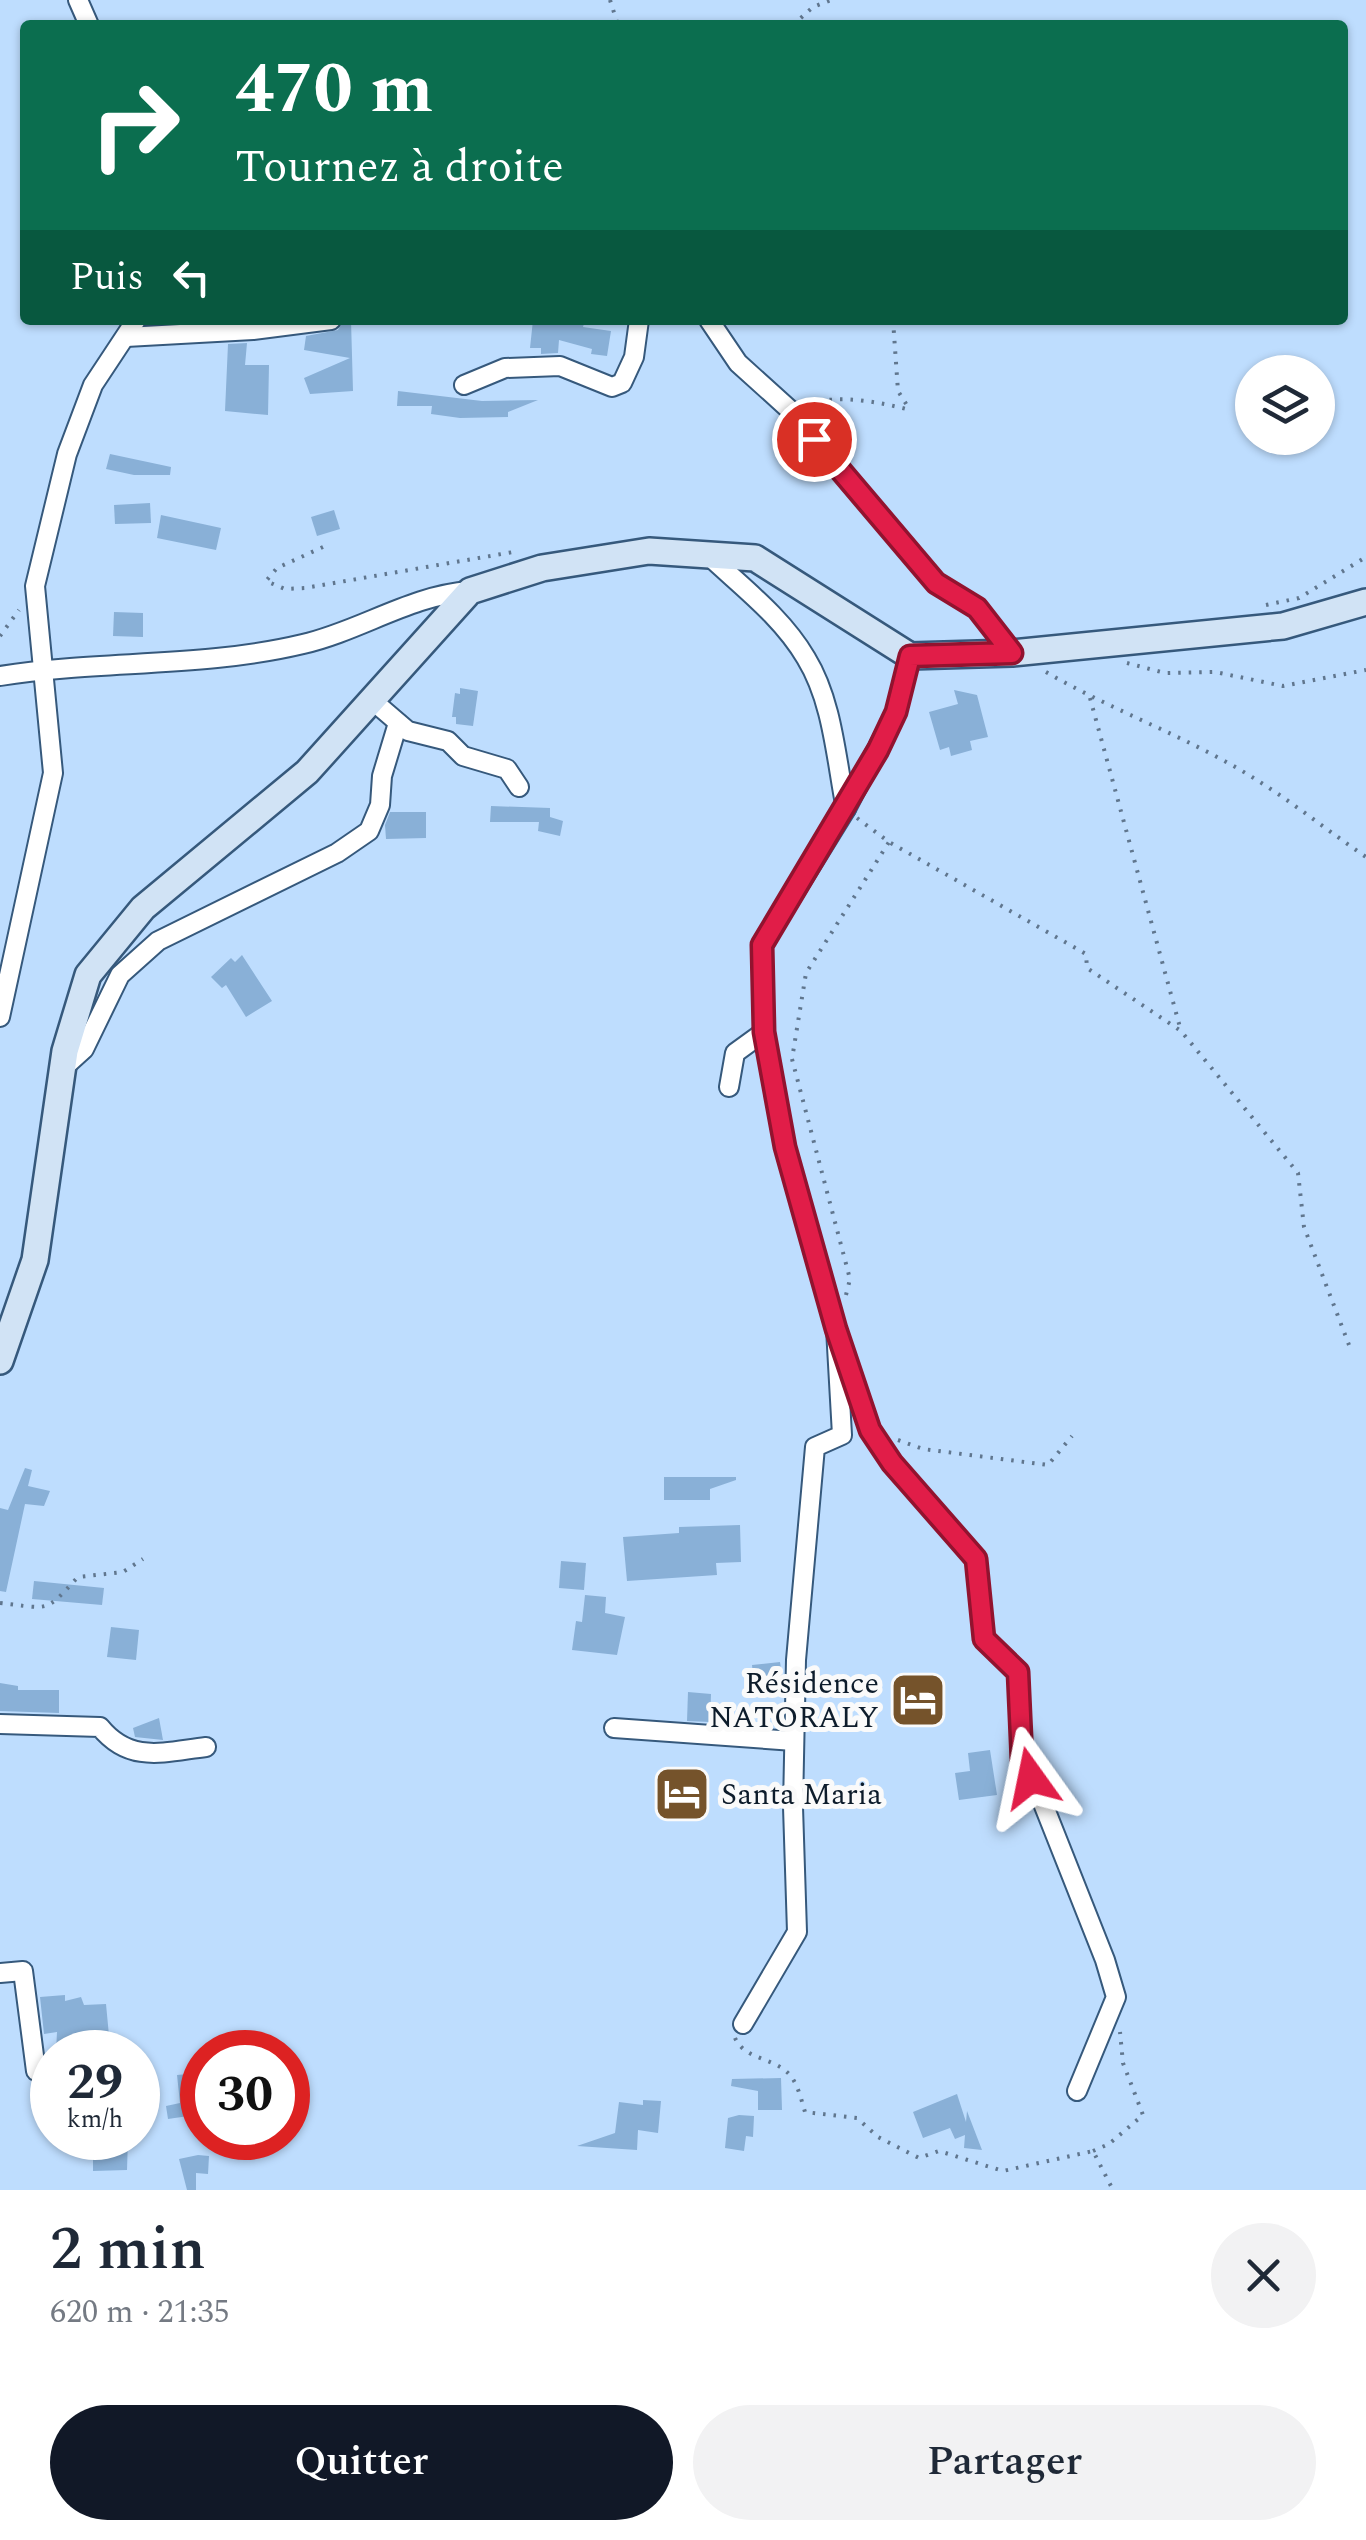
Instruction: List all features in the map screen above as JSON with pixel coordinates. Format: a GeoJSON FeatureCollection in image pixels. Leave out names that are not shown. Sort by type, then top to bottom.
{"type":"FeatureCollection","features":[{"type":"Feature","properties":{"kind":"street"},"geometry":{"type":"LineString","coordinates":[[0,1017],[53,773],[35,586],[67,454],[93,385],[133,325]]}},
{"type":"Feature","properties":{"kind":"street"},"geometry":{"type":"LineString","coordinates":[[126,337],[292,325]]}},
{"type":"Feature","properties":{"kind":"street"},"geometry":{"type":"LineString","coordinates":[[464,385],[505,368],[560,366],[612,387],[622,383],[634,357],[638,325]]}},
{"type":"Feature","properties":{"kind":"street"},"geometry":{"type":"LineString","coordinates":[[712,325],[738,363],[790,410],[936,583],[977,608],[1012,653]]}},
{"type":"Feature","properties":{"kind":"street"},"geometry":{"type":"LineString","coordinates":[[0,676],[46,669],[158,664],[305,644],[443,593],[470,591],[542,568],[649,551],[755,558],[910,656],[1012,653],[1283,626],[1366,602]]}},
{"type":"Feature","properties":{"kind":"street"},"geometry":{"type":"LineString","coordinates":[[708,555],[776,618],[807,658],[826,706],[846,810]]}},
{"type":"Feature","properties":{"kind":"street"},"geometry":{"type":"LineString","coordinates":[[0,1360],[35,1260],[62,1068],[88,975],[143,908],[307,772],[470,591]]}},
{"type":"Feature","properties":{"kind":"street"},"geometry":{"type":"LineString","coordinates":[[910,656],[896,712],[846,810],[762,945],[764,1032],[785,1147],[836,1329],[870,1430],[892,1463],[976,1559],[984,1639],[1018,1672],[1022,1760],[1040,1796],[1116,1998],[1077,2091]]}},
{"type":"Feature","properties":{"kind":"street"},"geometry":{"type":"LineString","coordinates":[[373,701],[408,732],[448,741],[463,756],[508,769],[519,787]]}},
{"type":"Feature","properties":{"kind":"street"},"geometry":{"type":"LineString","coordinates":[[62,1068],[84,1049],[120,975],[158,942],[337,853],[370,831],[398,723]]}},
{"type":"Feature","properties":{"kind":"street"},"geometry":{"type":"LineString","coordinates":[[729,1087],[735,1053],[764,1032]]}},
{"type":"Feature","properties":{"kind":"street"},"geometry":{"type":"LineString","coordinates":[[743,2024],[798,1932],[796,1660],[815,1447],[842,1435],[836,1329]]}},
{"type":"Feature","properties":{"kind":"street"},"geometry":{"type":"LineString","coordinates":[[0,1724],[100,1727],[124,1750],[147,1754],[206,1747]]}},
{"type":"Feature","properties":{"kind":"street"},"geometry":{"type":"LineString","coordinates":[[614,1728],[794,1742]]}},
{"type":"Feature","properties":{"kind":"street"},"geometry":{"type":"LineString","coordinates":[[0,1973],[23,1972],[31,2030]]}},
{"type":"Feature","properties":{"kind":"path"},"geometry":{"type":"LineString","coordinates":[[799,20],[813,7],[832,0]]}},
{"type":"Feature","properties":{"kind":"path"},"geometry":{"type":"LineString","coordinates":[[790,410],[821,400],[884,403],[910,410],[898,391],[893,325]]}},
{"type":"Feature","properties":{"kind":"path"},"geometry":{"type":"LineString","coordinates":[[324,546],[277,568],[266,581],[285,590],[305,588],[520,552]]}},
{"type":"Feature","properties":{"kind":"path"},"geometry":{"type":"LineString","coordinates":[[1265,605],[1299,598],[1366,557]]}},
{"type":"Feature","properties":{"kind":"path"},"geometry":{"type":"LineString","coordinates":[[1115,660],[1165,672],[1215,672],[1283,686],[1366,670]]}},
{"type":"Feature","properties":{"kind":"path"},"geometry":{"type":"LineString","coordinates":[[1043,671],[1254,778],[1366,857]]}},
{"type":"Feature","properties":{"kind":"path"},"geometry":{"type":"LineString","coordinates":[[1090,698],[1181,1030]]}},
{"type":"Feature","properties":{"kind":"path"},"geometry":{"type":"LineString","coordinates":[[846,810],[888,842],[1086,954],[1087,968],[1181,1030],[1298,1173],[1304,1226],[1348,1345]]}},
{"type":"Feature","properties":{"kind":"path"},"geometry":{"type":"LineString","coordinates":[[845,1296],[850,1279],[792,1060],[806,974],[888,842]]}},
{"type":"Feature","properties":{"kind":"path"},"geometry":{"type":"LineString","coordinates":[[870,1430],[923,1449],[1048,1464],[1072,1436]]}},
{"type":"Feature","properties":{"kind":"path"},"geometry":{"type":"LineString","coordinates":[[0,1604],[40,1608],[60,1601],[78,1577],[123,1572],[142,1559]]}},
{"type":"Feature","properties":{"kind":"path"},"geometry":{"type":"LineString","coordinates":[[743,2024],[734,2037],[736,2044],[754,2057],[787,2071],[796,2083],[806,2112],[857,2118],[878,2138],[919,2158],[939,2151],[1003,2171],[1093,2152],[1109,2144],[1143,2115],[1123,2062],[1116,1998]]}},
{"type":"Feature","properties":{"kind":"path"},"geometry":{"type":"LineString","coordinates":[[1093,2152],[1113,2190]]}},
{"type":"Feature","properties":{"kind":"building"},"geometry":{"type":"Polygon","coordinates":[[[340,325],[351,325],[353,391],[310,394],[304,378],[350,358],[304,350],[306,336],[338,330],[340,325]]]}},
{"type":"Feature","properties":{"kind":"building"},"geometry":{"type":"Polygon","coordinates":[[[532,325],[584,325],[611,331],[607,356],[591,354],[592,349],[559,340],[558,353],[541,354],[541,348],[530,348],[532,325]]]}},
{"type":"Feature","properties":{"kind":"building"},"geometry":{"type":"Polygon","coordinates":[[[247,343],[245,365],[269,365],[268,415],[225,411],[228,344],[247,343]]]}},
{"type":"Feature","properties":{"kind":"building"},"geometry":{"type":"Polygon","coordinates":[[[398,391],[482,401],[538,400],[508,412],[508,417],[460,418],[431,414],[432,406],[397,406],[398,391]]]}},
{"type":"Feature","properties":{"kind":"building"},"geometry":{"type":"Polygon","coordinates":[[[110,454],[171,467],[170,475],[134,475],[106,469],[110,454]]]}},
{"type":"Feature","properties":{"kind":"building"},"geometry":{"type":"Polygon","coordinates":[[[150,503],[151,523],[115,524],[114,505],[150,503]]]}},
{"type":"Feature","properties":{"kind":"building"},"geometry":{"type":"Polygon","coordinates":[[[334,510],[340,529],[317,536],[311,517],[334,510]]]}},
{"type":"Feature","properties":{"kind":"building"},"geometry":{"type":"Polygon","coordinates":[[[161,515],[221,528],[216,550],[157,538],[161,515]]]}},
{"type":"Feature","properties":{"kind":"building"},"geometry":{"type":"Polygon","coordinates":[[[114,612],[143,613],[143,637],[113,636],[114,612]]]}},
{"type":"Feature","properties":{"kind":"building"},"geometry":{"type":"Polygon","coordinates":[[[460,688],[478,691],[473,726],[456,724],[456,717],[452,717],[455,693],[460,694],[460,688]]]}},
{"type":"Feature","properties":{"kind":"building"},"geometry":{"type":"Polygon","coordinates":[[[954,690],[977,695],[988,737],[970,741],[972,750],[951,756],[949,747],[940,750],[929,712],[958,704],[954,690]]]}},
{"type":"Feature","properties":{"kind":"building"},"geometry":{"type":"Polygon","coordinates":[[[491,806],[550,808],[550,817],[563,821],[560,836],[538,831],[539,822],[490,822],[491,806]]]}},
{"type":"Feature","properties":{"kind":"building"},"geometry":{"type":"Polygon","coordinates":[[[390,812],[426,812],[426,838],[386,839],[385,825],[390,812]]]}},
{"type":"Feature","properties":{"kind":"building"},"geometry":{"type":"Polygon","coordinates":[[[242,955],[272,1001],[246,1017],[226,985],[222,988],[211,977],[231,958],[235,962],[242,955]]]}},
{"type":"Feature","properties":{"kind":"building"},"geometry":{"type":"Polygon","coordinates":[[[25,1468],[32,1470],[28,1486],[50,1491],[44,1506],[25,1504],[6,1592],[0,1591],[0,1508],[8,1510],[25,1468]]]}},
{"type":"Feature","properties":{"kind":"building"},"geometry":{"type":"Polygon","coordinates":[[[664,1477],[736,1480],[710,1489],[710,1500],[664,1500],[664,1477]]]}},
{"type":"Feature","properties":{"kind":"building"},"geometry":{"type":"Polygon","coordinates":[[[740,1525],[741,1562],[716,1563],[717,1575],[627,1581],[623,1537],[679,1533],[679,1527],[740,1525]]]}},
{"type":"Feature","properties":{"kind":"building"},"geometry":{"type":"Polygon","coordinates":[[[561,1561],[586,1563],[584,1590],[559,1588],[561,1561]]]}},
{"type":"Feature","properties":{"kind":"building"},"geometry":{"type":"Polygon","coordinates":[[[34,1581],[104,1588],[102,1605],[32,1599],[34,1581]]]}},
{"type":"Feature","properties":{"kind":"building"},"geometry":{"type":"Polygon","coordinates":[[[585,1595],[606,1597],[605,1613],[625,1617],[617,1655],[572,1650],[576,1621],[582,1622],[585,1595]]]}},
{"type":"Feature","properties":{"kind":"building"},"geometry":{"type":"Polygon","coordinates":[[[111,1627],[139,1630],[136,1660],[107,1657],[111,1627]]]}},
{"type":"Feature","properties":{"kind":"building"},"geometry":{"type":"Polygon","coordinates":[[[780,1662],[783,1682],[754,1685],[752,1665],[780,1662]]]}},
{"type":"Feature","properties":{"kind":"building"},"geometry":{"type":"Polygon","coordinates":[[[0,1683],[18,1686],[18,1690],[59,1690],[59,1713],[0,1711],[0,1683]]]}},
{"type":"Feature","properties":{"kind":"building"},"geometry":{"type":"Polygon","coordinates":[[[688,1692],[711,1694],[710,1722],[687,1721],[688,1692]]]}},
{"type":"Feature","properties":{"kind":"building"},"geometry":{"type":"Polygon","coordinates":[[[159,1718],[163,1740],[135,1737],[133,1728],[159,1718]]]}},
{"type":"Feature","properties":{"kind":"building"},"geometry":{"type":"Polygon","coordinates":[[[990,1750],[997,1795],[959,1800],[955,1773],[970,1771],[968,1753],[990,1750]]]}},
{"type":"Feature","properties":{"kind":"building"},"geometry":{"type":"Polygon","coordinates":[[[872,1785],[877,1807],[855,1808],[853,1786],[872,1785]]]}},
{"type":"Feature","properties":{"kind":"building"},"geometry":{"type":"Polygon","coordinates":[[[65,1995],[65,2001],[81,1997],[84,2005],[106,2004],[108,2030],[44,2030],[40,1997],[65,1995]]]}},
{"type":"Feature","properties":{"kind":"building"},"geometry":{"type":"Polygon","coordinates":[[[781,2078],[782,2110],[758,2110],[758,2091],[731,2086],[732,2079],[781,2078]]]}},
{"type":"Feature","properties":{"kind":"building"},"geometry":{"type":"Polygon","coordinates":[[[957,2094],[966,2122],[967,2111],[982,2150],[964,2148],[965,2135],[955,2139],[950,2128],[923,2138],[913,2112],[957,2094]]]}},
{"type":"Feature","properties":{"kind":"building"},"geometry":{"type":"Polygon","coordinates":[[[643,2100],[661,2101],[658,2133],[638,2130],[637,2150],[577,2146],[615,2133],[619,2102],[643,2105],[643,2100]]]}},
{"type":"Feature","properties":{"kind":"building"},"geometry":{"type":"Polygon","coordinates":[[[180,2103],[180,2117],[168,2119],[166,2106],[180,2103]]]}},
{"type":"Feature","properties":{"kind":"building"},"geometry":{"type":"Polygon","coordinates":[[[754,2116],[753,2137],[746,2136],[744,2151],[725,2148],[728,2118],[754,2116]]]}},
{"type":"Feature","properties":{"kind":"building"},"geometry":{"type":"Polygon","coordinates":[[[179,2159],[209,2160],[208,2174],[196,2173],[196,2190],[187,2190],[179,2159]]]}},
{"type":"Feature","properties":{"kind":"building"},"geometry":{"type":"Polygon","coordinates":[[[93,2160],[127,2160],[127,2170],[93,2171],[93,2160]]]}},
{"type":"Feature","properties":{"kind":"place","name":"Résidence NATORALY"},"geometry":{"type":"Point","coordinates":[918,1700]}},
{"type":"Feature","properties":{"kind":"place","name":"Santa Maria"},"geometry":{"type":"Point","coordinates":[682,1794]}},
{"type":"Feature","properties":{"kind":"route"},"geometry":{"type":"LineString","coordinates":[[814,439],[936,583],[977,608],[1012,653],[910,656],[896,712],[878,750],[846,810],[762,945],[764,1032],[785,1147],[836,1329],[870,1430],[892,1463],[976,1559],[984,1639],[1018,1672],[1022,1760],[1031,1778]]}}]}
